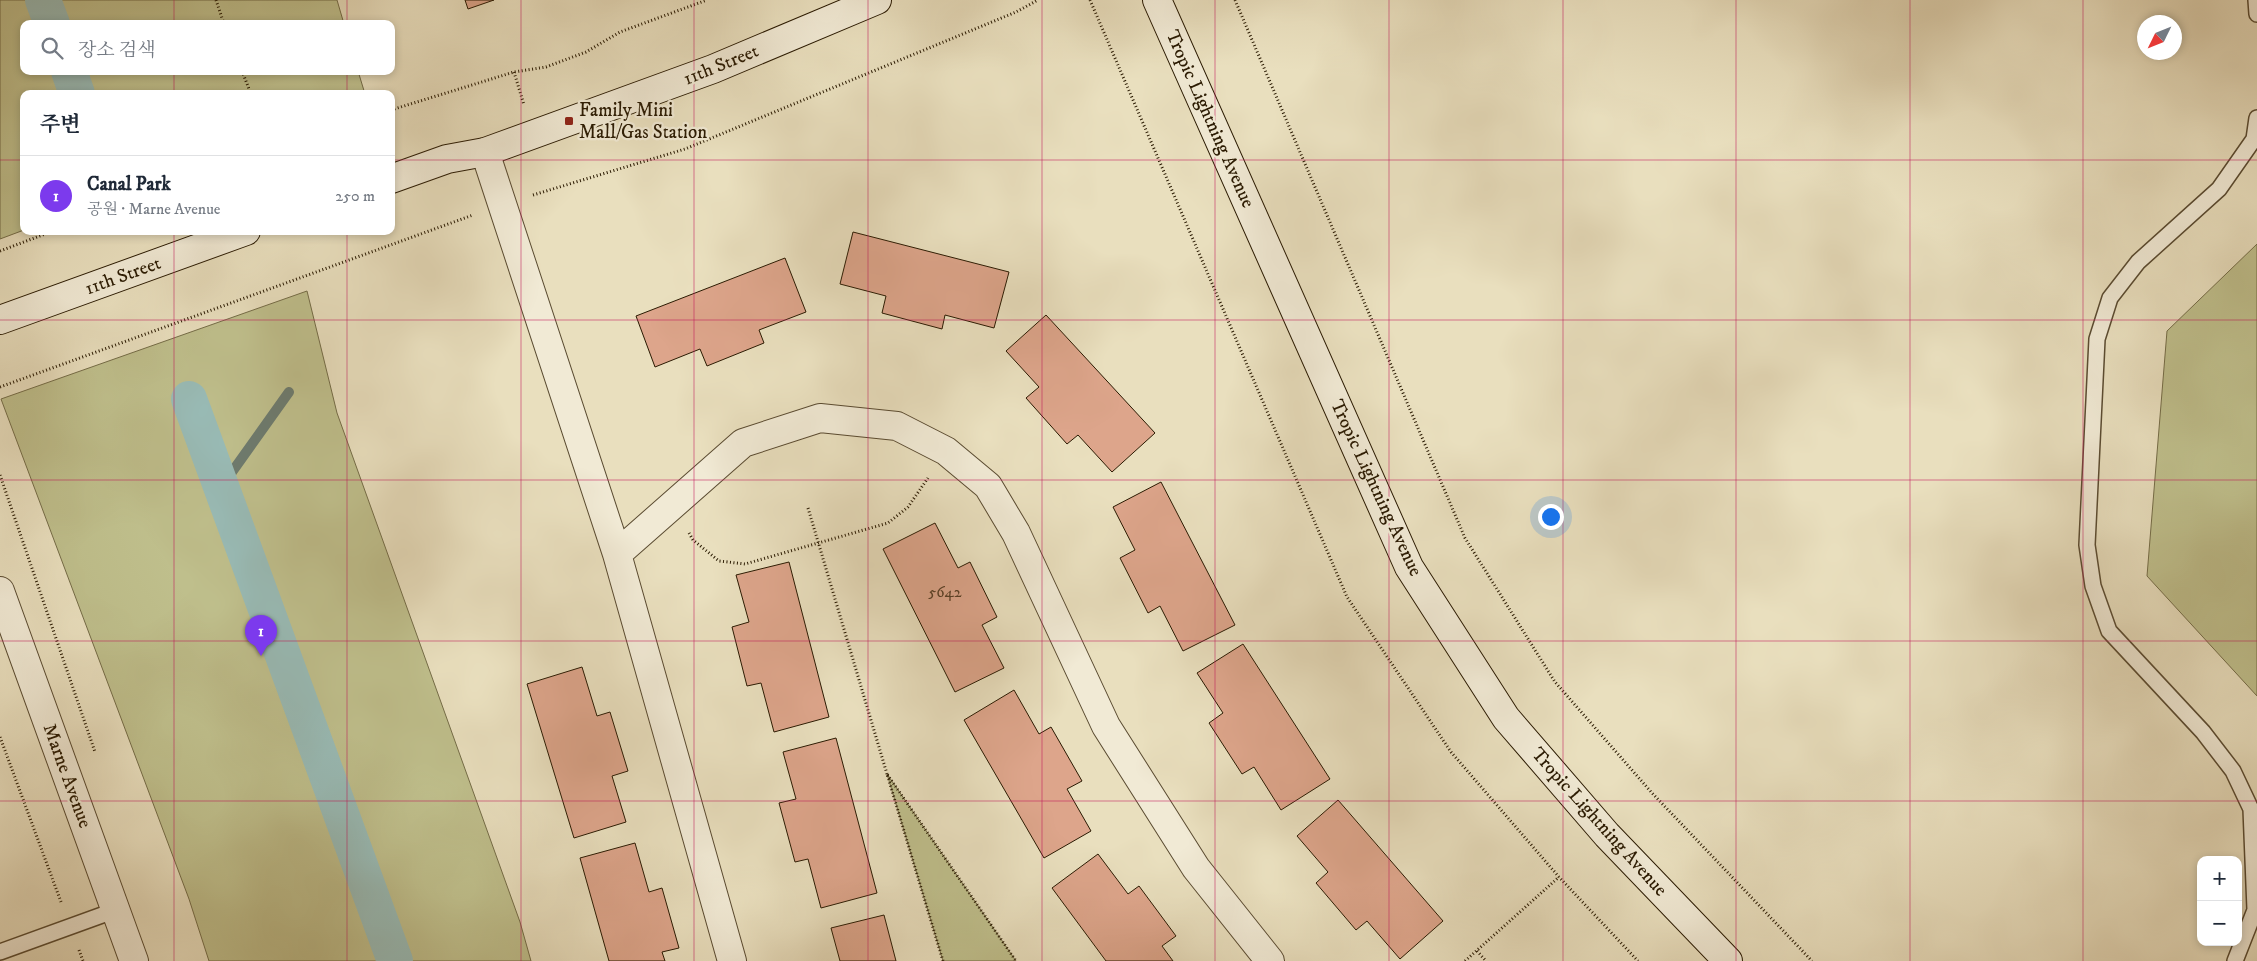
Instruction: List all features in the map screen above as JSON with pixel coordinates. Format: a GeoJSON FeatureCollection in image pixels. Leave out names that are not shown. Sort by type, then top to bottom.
{"type":"FeatureCollection","features":[{"type":"Feature","properties":{"kind":"street","name":"11th Street"},"geometry":{"type":"LineString","coordinates":[[395,178],[447,159],[485,152],[713,69],[877,0]]}},
{"type":"Feature","properties":{"kind":"street","name":"Tropic Lightning Avenue"},"geometry":{"type":"LineString","coordinates":[[1158,0],[1409,566],[1506,718],[1607,835],[1728,961]]}},
{"type":"Feature","properties":{"kind":"street"},"geometry":{"type":"LineString","coordinates":[[485,152],[617,554],[732,961]]}},
{"type":"Feature","properties":{"kind":"street","name":"11th Street"},"geometry":{"type":"LineString","coordinates":[[0,320],[235,235]]}},
{"type":"Feature","properties":{"kind":"street"},"geometry":{"type":"LineString","coordinates":[[617,554],[743,443],[820,418],[897,426],[946,451],[988,486],[1016,533],[1106,726],[1196,868],[1270,961]]}},
{"type":"Feature","properties":{"kind":"street","name":"Marne Avenue"},"geometry":{"type":"LineString","coordinates":[[0,592],[134,961]]}},
{"type":"Feature","properties":{"kind":"lane"},"geometry":{"type":"LineString","coordinates":[[2256,0],[2257,14]]}},
{"type":"Feature","properties":{"kind":"lane"},"geometry":{"type":"LineString","coordinates":[[2235,961],[2254,910],[2251,808],[2233,771],[2203,732],[2109,630],[2093,586],[2086,545],[2096,339],[2110,298],[2138,262],[2219,189],[2254,138],[2257,118]]}},
{"type":"Feature","properties":{"kind":"lane"},"geometry":{"type":"LineString","coordinates":[[0,952],[116,910]]}},
{"type":"Feature","properties":{"kind":"path"},"geometry":{"type":"LineString","coordinates":[[216,0],[223,20]]}},
{"type":"Feature","properties":{"kind":"path"},"geometry":{"type":"LineString","coordinates":[[395,109],[514,72],[546,67],[586,52],[620,32],[707,0]]}},
{"type":"Feature","properties":{"kind":"path"},"geometry":{"type":"LineString","coordinates":[[0,388],[503,204],[685,149],[1016,12],[1038,0]]}},
{"type":"Feature","properties":{"kind":"path"},"geometry":{"type":"LineString","coordinates":[[1090,0],[1347,598],[1451,752],[1559,878],[1638,961]]}},
{"type":"Feature","properties":{"kind":"path"},"geometry":{"type":"LineString","coordinates":[[1235,0],[1466,538],[1555,682],[1652,793],[1812,961]]}},
{"type":"Feature","properties":{"kind":"path"},"geometry":{"type":"LineString","coordinates":[[244,75],[249,90]]}},
{"type":"Feature","properties":{"kind":"path"},"geometry":{"type":"LineString","coordinates":[[0,251],[42,235]]}},
{"type":"Feature","properties":{"kind":"path"},"geometry":{"type":"LineString","coordinates":[[674,504],[693,540],[718,561],[745,564],[888,523],[908,507],[946,451]]}},
{"type":"Feature","properties":{"kind":"path"},"geometry":{"type":"LineString","coordinates":[[0,475],[96,755]]}},
{"type":"Feature","properties":{"kind":"path"},"geometry":{"type":"LineString","coordinates":[[808,508],[943,961]]}},
{"type":"Feature","properties":{"kind":"path"},"geometry":{"type":"LineString","coordinates":[[0,737],[83,961]]}},
{"type":"Feature","properties":{"kind":"path"},"geometry":{"type":"LineString","coordinates":[[887,774],[1016,961]]}},
{"type":"Feature","properties":{"kind":"path"},"geometry":{"type":"LineString","coordinates":[[1465,961],[1559,878]]}},
{"type":"Feature","properties":{"kind":"path"},"geometry":{"type":"LineString","coordinates":[[1477,951],[1486,961]]}},
{"type":"Feature","properties":{"kind":"green space"},"geometry":{"type":"Polygon","coordinates":[[[0,0],[337,0],[343,20],[20,20],[20,75],[359,75],[364,90],[20,90],[20,232],[0,239],[0,0]]]}},
{"type":"Feature","properties":{"kind":"green space"},"geometry":{"type":"Polygon","coordinates":[[[2257,244],[2257,696],[2147,576],[2167,331],[2257,244]]]}},
{"type":"Feature","properties":{"kind":"green space"},"geometry":{"type":"Polygon","coordinates":[[[307,291],[337,413],[520,922],[531,961],[209,961],[189,899],[1,399],[307,291]]]}},
{"type":"Feature","properties":{"kind":"green space"},"geometry":{"type":"Polygon","coordinates":[[[887,774],[1016,961],[943,961],[887,774]]]}},
{"type":"Feature","properties":{"kind":"building"},"geometry":{"type":"Polygon","coordinates":[[[465,0],[494,0],[468,9],[465,0]]]}},
{"type":"Feature","properties":{"kind":"building"},"geometry":{"type":"Polygon","coordinates":[[[853,232],[1009,272],[994,328],[945,315],[942,329],[882,313],[886,296],[840,284],[853,232]]]}},
{"type":"Feature","properties":{"kind":"building"},"geometry":{"type":"Polygon","coordinates":[[[785,258],[806,312],[759,330],[764,343],[707,366],[700,349],[655,367],[636,316],[785,258]]]}},
{"type":"Feature","properties":{"kind":"building"},"geometry":{"type":"Polygon","coordinates":[[[1046,315],[1155,433],[1112,472],[1078,435],[1067,444],[1026,398],[1039,387],[1006,351],[1046,315]]]}},
{"type":"Feature","properties":{"kind":"building"},"geometry":{"type":"Polygon","coordinates":[[[1161,482],[1235,625],[1183,651],[1160,606],[1148,613],[1120,558],[1135,550],[1113,507],[1161,482]]]}},
{"type":"Feature","properties":{"kind":"building"},"geometry":{"type":"Polygon","coordinates":[[[935,523],[958,568],[970,562],[997,617],[982,625],[1004,668],[955,692],[883,549],[935,523]]]}},
{"type":"Feature","properties":{"kind":"building"},"geometry":{"type":"Polygon","coordinates":[[[789,562],[829,717],[774,732],[761,683],[747,686],[732,627],[749,622],[736,575],[789,562]]]}},
{"type":"Feature","properties":{"kind":"building"},"geometry":{"type":"Polygon","coordinates":[[[1243,644],[1330,779],[1281,810],[1254,767],[1242,774],[1209,723],[1223,713],[1197,673],[1243,644]]]}},
{"type":"Feature","properties":{"kind":"building"},"geometry":{"type":"Polygon","coordinates":[[[582,667],[597,716],[610,712],[628,771],[612,776],[626,822],[574,838],[527,684],[582,667]]]}},
{"type":"Feature","properties":{"kind":"building"},"geometry":{"type":"Polygon","coordinates":[[[1014,690],[1039,734],[1051,727],[1082,781],[1067,789],[1091,831],[1044,858],[964,720],[1014,690]]]}},
{"type":"Feature","properties":{"kind":"building"},"geometry":{"type":"Polygon","coordinates":[[[836,738],[877,893],[821,908],[808,859],[795,862],[779,803],[796,799],[783,752],[836,738]]]}},
{"type":"Feature","properties":{"kind":"building"},"geometry":{"type":"Polygon","coordinates":[[[1338,800],[1443,921],[1400,959],[1367,921],[1356,930],[1316,883],[1328,872],[1297,836],[1338,800]]]}},
{"type":"Feature","properties":{"kind":"building"},"geometry":{"type":"Polygon","coordinates":[[[635,843],[649,892],[662,888],[679,948],[662,952],[665,961],[609,961],[580,858],[635,843]]]}},
{"type":"Feature","properties":{"kind":"building"},"geometry":{"type":"Polygon","coordinates":[[[1098,854],[1128,894],[1139,886],[1176,936],[1162,946],[1173,961],[1106,961],[1052,888],[1098,854]]]}},
{"type":"Feature","properties":{"kind":"building"},"geometry":{"type":"Polygon","coordinates":[[[884,915],[896,961],[840,961],[831,928],[884,915]]]}},
{"type":"Feature","properties":{"kind":"waterway"},"geometry":{"type":"LineString","coordinates":[[43,0],[50,20]]}},
{"type":"Feature","properties":{"kind":"waterway"},"geometry":{"type":"LineString","coordinates":[[70,75],[76,90]]}},
{"type":"Feature","properties":{"kind":"waterway"},"geometry":{"type":"LineString","coordinates":[[222,486],[289,392]]}},
{"type":"Feature","properties":{"kind":"waterway"},"geometry":{"type":"LineString","coordinates":[[189,399],[395,961]]}},
{"type":"Feature","properties":{"kind":"place","name":"Family Mini Mall/Gas Station"},"geometry":{"type":"Point","coordinates":[569,121]}},
{"type":"Feature","properties":{"kind":"place","name":"Canal Park"},"geometry":{"type":"Point","coordinates":[261,656]}}]}
